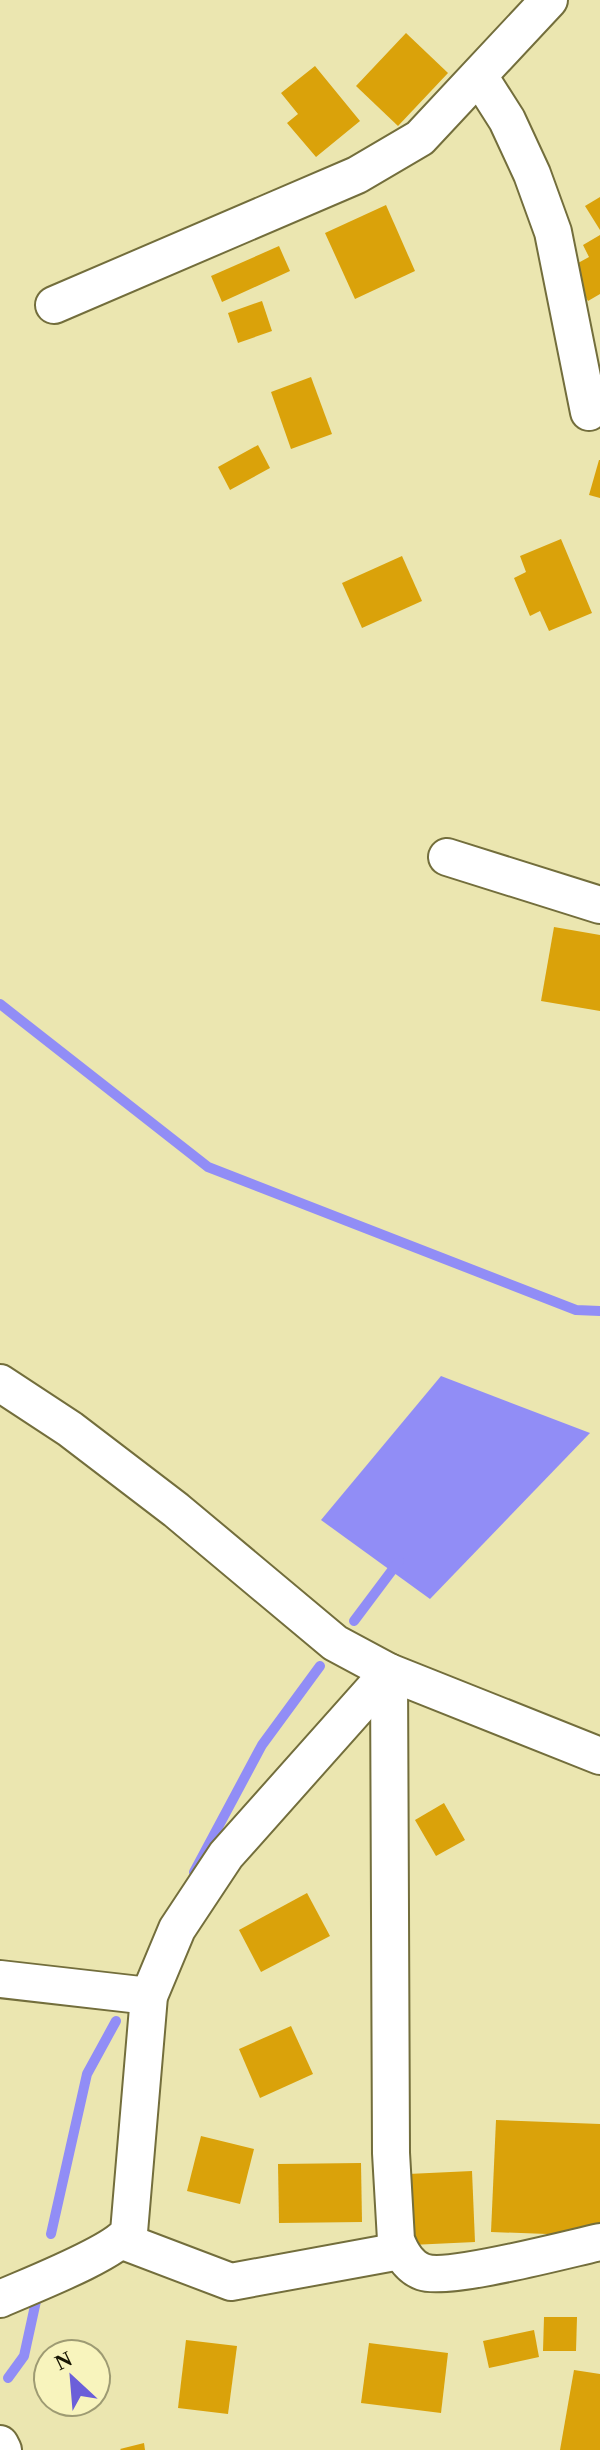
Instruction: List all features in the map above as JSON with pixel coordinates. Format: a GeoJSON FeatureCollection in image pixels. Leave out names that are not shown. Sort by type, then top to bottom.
{"type":"FeatureCollection","features":[{"type":"Feature","properties":{"kind":"street"},"geometry":{"type":"LineString","coordinates":[[54,305],[357,175],[420,138],[549,0]]}},
{"type":"Feature","properties":{"kind":"street"},"geometry":{"type":"LineString","coordinates":[[479,76],[507,120],[532,174],[553,232],[589,412]]}},
{"type":"Feature","properties":{"kind":"street"},"geometry":{"type":"LineString","coordinates":[[447,857],[600,905]]}},
{"type":"Feature","properties":{"kind":"street"},"geometry":{"type":"LineString","coordinates":[[0,1383],[70,1429],[176,1510],[335,1643],[389,1672],[600,1756]]}},
{"type":"Feature","properties":{"kind":"street"},"geometry":{"type":"LineString","coordinates":[[0,2299],[104,2253],[123,2241],[129,2232],[149,1996],[177,1929],[226,1855],[389,1672]]}},
{"type":"Feature","properties":{"kind":"street"},"geometry":{"type":"LineString","coordinates":[[389,1672],[391,2153],[396,2240],[400,2251],[409,2263],[422,2272],[437,2274],[515,2262],[600,2242]]}},
{"type":"Feature","properties":{"kind":"street"},"geometry":{"type":"LineString","coordinates":[[0,1979],[149,1996]]}},
{"type":"Feature","properties":{"kind":"street"},"geometry":{"type":"LineString","coordinates":[[123,2241],[231,2282],[400,2251]]}},
{"type":"Feature","properties":{"kind":"street"},"geometry":{"type":"LineString","coordinates":[[0,2444],[3,2450]]}},
{"type":"Feature","properties":{"kind":"shaded area"},"geometry":{"type":"Polygon","coordinates":[[[441,1376],[590,1433],[430,1599],[321,1520],[441,1376]]]}},
{"type":"Feature","properties":{"kind":"building"},"geometry":{"type":"Polygon","coordinates":[[[406,33],[448,73],[398,126],[356,86],[406,33]]]}},
{"type":"Feature","properties":{"kind":"building"},"geometry":{"type":"Polygon","coordinates":[[[315,66],[360,121],[316,157],[287,123],[298,114],[281,93],[315,66]]]}},
{"type":"Feature","properties":{"kind":"building"},"geometry":{"type":"Polygon","coordinates":[[[600,197],[600,230],[585,206],[600,197]]]}},
{"type":"Feature","properties":{"kind":"building"},"geometry":{"type":"Polygon","coordinates":[[[386,205],[415,271],[355,299],[325,233],[386,205]]]}},
{"type":"Feature","properties":{"kind":"building"},"geometry":{"type":"Polygon","coordinates":[[[600,235],[600,294],[588,301],[569,268],[589,257],[583,245],[600,235]]]}},
{"type":"Feature","properties":{"kind":"building"},"geometry":{"type":"Polygon","coordinates":[[[279,246],[290,271],[222,302],[211,276],[279,246]]]}},
{"type":"Feature","properties":{"kind":"building"},"geometry":{"type":"Polygon","coordinates":[[[262,301],[272,331],[238,343],[228,313],[262,301]]]}},
{"type":"Feature","properties":{"kind":"building"},"geometry":{"type":"Polygon","coordinates":[[[311,377],[332,434],[291,449],[271,392],[311,377]]]}},
{"type":"Feature","properties":{"kind":"building"},"geometry":{"type":"Polygon","coordinates":[[[258,445],[270,468],[230,490],[218,467],[258,445]]]}},
{"type":"Feature","properties":{"kind":"building"},"geometry":{"type":"Polygon","coordinates":[[[600,460],[600,498],[589,495],[600,460]]]}},
{"type":"Feature","properties":{"kind":"building"},"geometry":{"type":"Polygon","coordinates":[[[561,539],[592,613],[549,631],[540,611],[530,616],[514,578],[526,572],[520,556],[561,539]]]}},
{"type":"Feature","properties":{"kind":"building"},"geometry":{"type":"Polygon","coordinates":[[[402,556],[422,601],[362,628],[342,583],[402,556]]]}},
{"type":"Feature","properties":{"kind":"building"},"geometry":{"type":"Polygon","coordinates":[[[554,927],[600,935],[600,1011],[541,1001],[554,927]]]}},
{"type":"Feature","properties":{"kind":"building"},"geometry":{"type":"Polygon","coordinates":[[[444,1803],[465,1840],[436,1856],[415,1820],[444,1803]]]}},
{"type":"Feature","properties":{"kind":"building"},"geometry":{"type":"Polygon","coordinates":[[[307,1893],[330,1936],[261,1972],[239,1930],[307,1893]]]}},
{"type":"Feature","properties":{"kind":"building"},"geometry":{"type":"Polygon","coordinates":[[[291,2026],[313,2074],[260,2098],[239,2049],[291,2026]]]}},
{"type":"Feature","properties":{"kind":"building"},"geometry":{"type":"Polygon","coordinates":[[[496,2120],[600,2124],[600,2236],[491,2232],[496,2120]]]}},
{"type":"Feature","properties":{"kind":"building"},"geometry":{"type":"Polygon","coordinates":[[[201,2136],[254,2149],[240,2204],[187,2191],[201,2136]]]}},
{"type":"Feature","properties":{"kind":"building"},"geometry":{"type":"Polygon","coordinates":[[[361,2163],[362,2222],[279,2223],[278,2164],[361,2163]]]}},
{"type":"Feature","properties":{"kind":"building"},"geometry":{"type":"Polygon","coordinates":[[[472,2171],[475,2242],[411,2245],[408,2174],[472,2171]]]}},
{"type":"Feature","properties":{"kind":"building"},"geometry":{"type":"Polygon","coordinates":[[[544,2317],[577,2317],[576,2351],[543,2351],[544,2317]]]}},
{"type":"Feature","properties":{"kind":"building"},"geometry":{"type":"Polygon","coordinates":[[[534,2330],[539,2357],[489,2368],[483,2341],[534,2330]]]}},
{"type":"Feature","properties":{"kind":"building"},"geometry":{"type":"Polygon","coordinates":[[[186,2340],[237,2346],[228,2414],[178,2408],[186,2340]]]}},
{"type":"Feature","properties":{"kind":"building"},"geometry":{"type":"Polygon","coordinates":[[[369,2343],[448,2353],[441,2413],[361,2403],[369,2343]]]}},
{"type":"Feature","properties":{"kind":"building"},"geometry":{"type":"Polygon","coordinates":[[[574,2370],[600,2374],[600,2450],[560,2450],[574,2370]]]}},
{"type":"Feature","properties":{"kind":"building"},"geometry":{"type":"Polygon","coordinates":[[[144,2443],[145,2450],[120,2449],[144,2443]]]}},
{"type":"Feature","properties":{"kind":"waterway"},"geometry":{"type":"LineString","coordinates":[[0,1004],[208,1167],[576,1310],[600,1311]]}},
{"type":"Feature","properties":{"kind":"waterway"},"geometry":{"type":"LineString","coordinates":[[354,1621],[399,1561]]}},
{"type":"Feature","properties":{"kind":"waterway"},"geometry":{"type":"LineString","coordinates":[[194,1872],[262,1745],[320,1666]]}},
{"type":"Feature","properties":{"kind":"waterway"},"geometry":{"type":"LineString","coordinates":[[51,2234],[87,2074],[116,2021]]}},
{"type":"Feature","properties":{"kind":"waterway"},"geometry":{"type":"LineString","coordinates":[[8,2378],[24,2356],[38,2292]]}}]}
